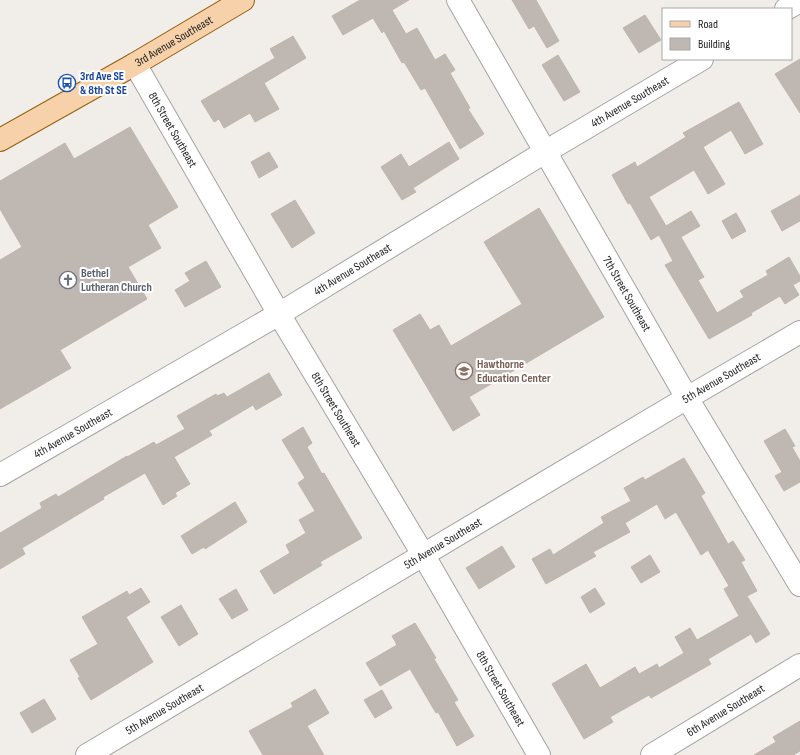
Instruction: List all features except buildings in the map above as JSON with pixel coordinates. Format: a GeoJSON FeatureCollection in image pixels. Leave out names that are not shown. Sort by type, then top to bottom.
{"type":"FeatureCollection","features":[{"type":"Feature","properties":{"kind":"main road","name":"3rd Avenue Southeast"},"geometry":{"type":"LineString","coordinates":[[0,140],[135,64],[243,0]]}},
{"type":"Feature","properties":{"kind":"street","name":"7th Street Southeast"},"geometry":{"type":"LineString","coordinates":[[458,0],[687,398],[800,585]]}},
{"type":"Feature","properties":{"kind":"street"},"geometry":{"type":"LineString","coordinates":[[788,8],[800,1]]}},
{"type":"Feature","properties":{"kind":"street","name":"4th Avenue Southeast"},"geometry":{"type":"LineString","coordinates":[[0,475],[279,314],[545,152],[700,60]]}},
{"type":"Feature","properties":{"kind":"street","name":"8th Street Southeast"},"geometry":{"type":"LineString","coordinates":[[135,64],[279,314],[424,556],[539,755]]}},
{"type":"Feature","properties":{"kind":"street","name":"5th Avenue Southeast"},"geometry":{"type":"LineString","coordinates":[[87,755],[800,332]]}},
{"type":"Feature","properties":{"kind":"street","name":"6th Avenue Southeast"},"geometry":{"type":"LineString","coordinates":[[652,755],[800,665]]}},
{"type":"Feature","properties":{"kind":"place","name":"3rd Ave SE & 8th St SE"},"geometry":{"type":"Point","coordinates":[67,83]}},
{"type":"Feature","properties":{"kind":"place","name":"Bethel Lutheran Church"},"geometry":{"type":"Point","coordinates":[68,280]}},
{"type":"Feature","properties":{"kind":"place","name":"Hawthorne Education Center"},"geometry":{"type":"Point","coordinates":[464,371]}}]}
